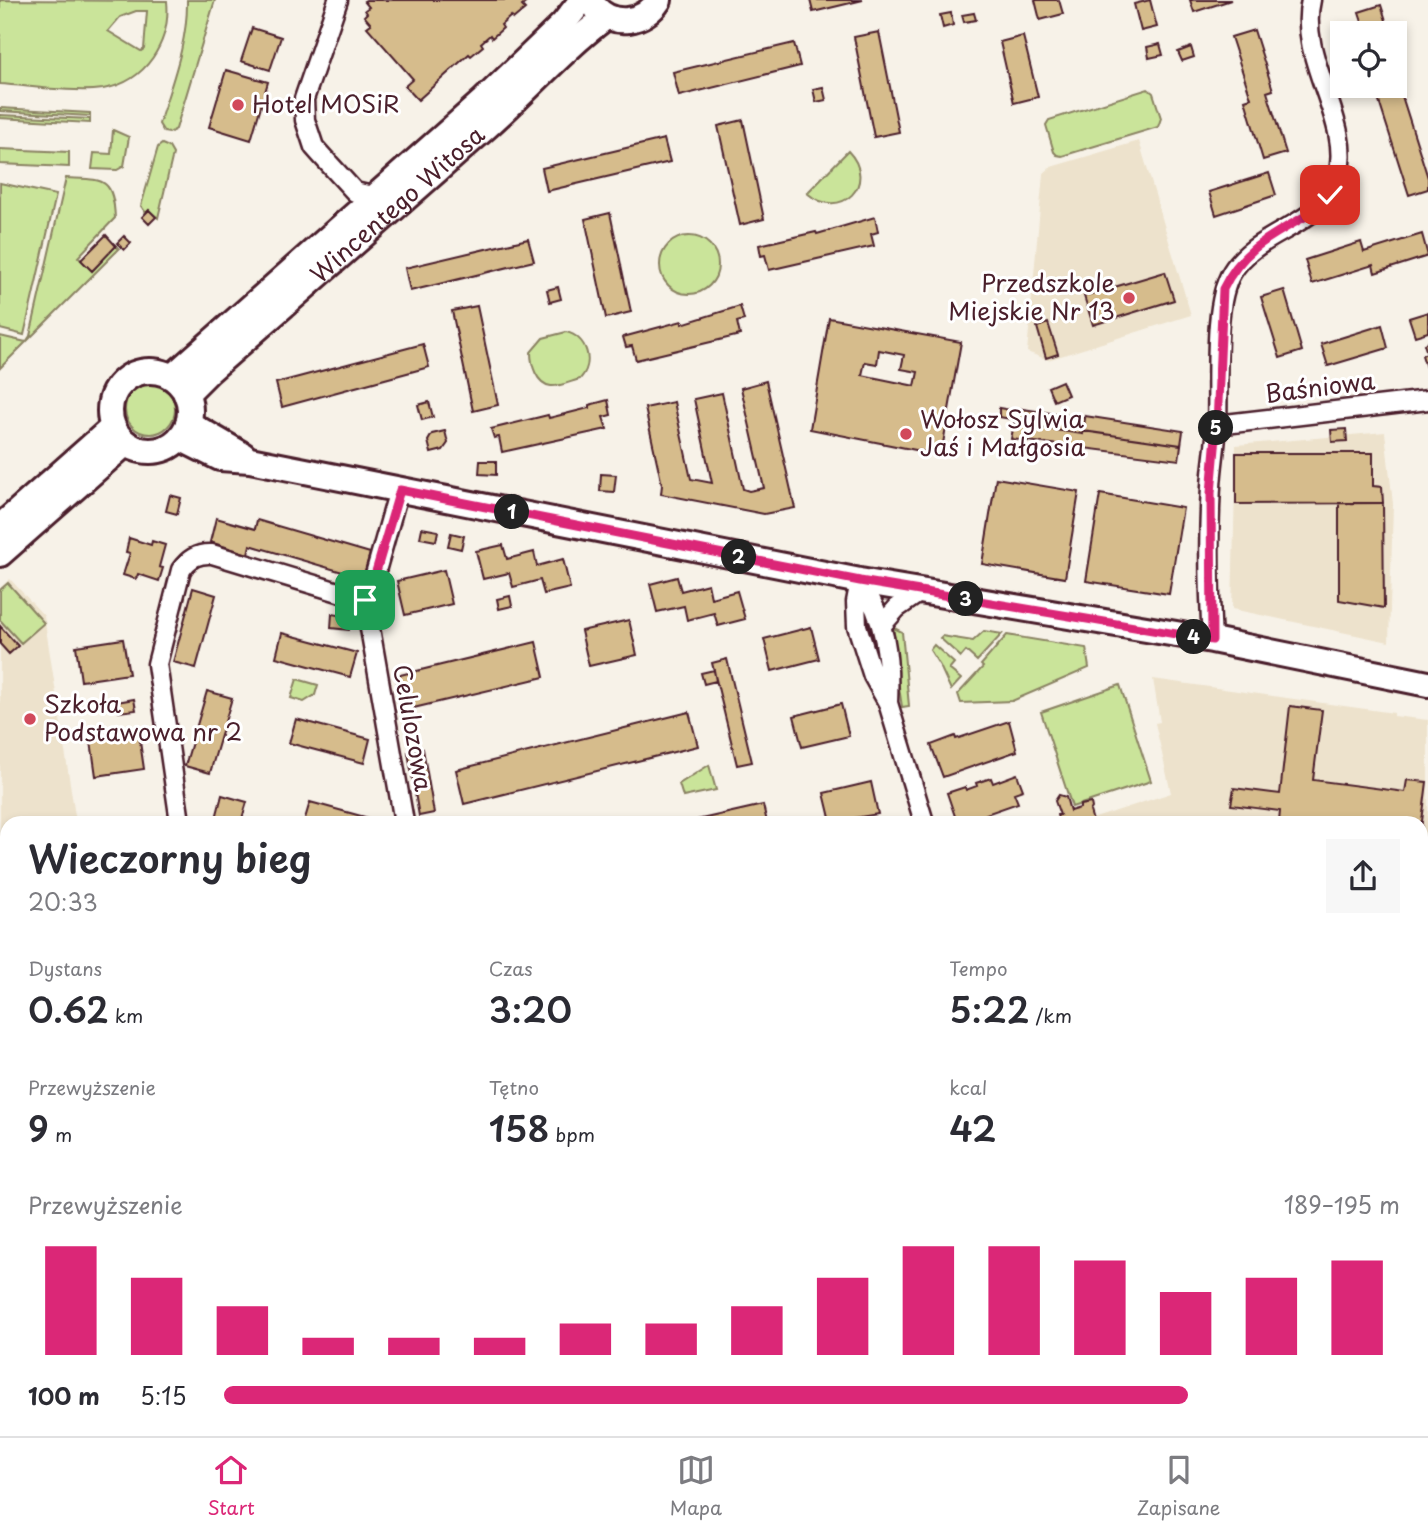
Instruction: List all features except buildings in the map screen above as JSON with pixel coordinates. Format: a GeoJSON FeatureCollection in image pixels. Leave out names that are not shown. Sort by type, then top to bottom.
{"type":"FeatureCollection","features":[{"type":"Feature","properties":{"kind":"main road","name":"Wincentego Witosa"},"geometry":{"type":"LineString","coordinates":[[179,385],[363,201],[483,101],[563,24],[582,0]]}},
{"type":"Feature","properties":{"kind":"main road"},"geometry":{"type":"LineString","coordinates":[[598,8],[616,20],[637,19],[659,0]]}},
{"type":"Feature","properties":{"kind":"main road","name":"Wincentego Witosa"},"geometry":{"type":"LineString","coordinates":[[179,385],[209,371],[472,140],[578,39],[598,8]]}},
{"type":"Feature","properties":{"kind":"main road"},"geometry":{"type":"LineString","coordinates":[[159,372],[179,385],[190,408],[184,430],[168,447],[154,451],[139,450],[120,435],[110,415],[110,403],[115,391],[122,381],[132,374],[159,372]]}},
{"type":"Feature","properties":{"kind":"main road"},"geometry":{"type":"LineString","coordinates":[[184,430],[220,458],[250,460],[860,581],[1212,640],[1428,684]]}},
{"type":"Feature","properties":{"kind":"main road"},"geometry":{"type":"LineString","coordinates":[[0,527],[120,435]]}},
{"type":"Feature","properties":{"kind":"main road"},"geometry":{"type":"LineString","coordinates":[[0,554],[120,435]]}},
{"type":"Feature","properties":{"kind":"street"},"geometry":{"type":"LineString","coordinates":[[338,0],[304,99],[305,120],[314,147],[363,201]]}},
{"type":"Feature","properties":{"kind":"street"},"geometry":{"type":"LineString","coordinates":[[1212,640],[1210,504],[1217,425],[1223,289],[1239,261],[1254,247],[1323,204],[1339,175],[1340,141],[1309,35],[1308,15],[1311,0]]}},
{"type":"Feature","properties":{"kind":"street","name":"Baśniowa"},"geometry":{"type":"LineString","coordinates":[[1217,425],[1428,400]]}},
{"type":"Feature","properties":{"kind":"street"},"geometry":{"type":"LineString","coordinates":[[179,816],[157,664],[181,570],[196,555],[212,554],[365,600],[370,592],[400,490]]}},
{"type":"Feature","properties":{"kind":"street"},"geometry":{"type":"LineString","coordinates":[[860,581],[874,602],[883,625],[889,674],[888,703]]}},
{"type":"Feature","properties":{"kind":"street"},"geometry":{"type":"LineString","coordinates":[[860,581],[856,602],[857,626],[873,676],[888,703],[920,816]]}},
{"type":"Feature","properties":{"kind":"street"},"geometry":{"type":"LineString","coordinates":[[883,625],[897,608],[919,592]]}},
{"type":"Feature","properties":{"kind":"street","name":"Celulozowa"},"geometry":{"type":"LineString","coordinates":[[365,600],[403,816]]}},
{"type":"Feature","properties":{"kind":"shaded area"},"geometry":{"type":"Polygon","coordinates":[[[1139,141],[1191,315],[1048,360],[1027,352],[1043,174],[1051,167],[1139,141]]]}},
{"type":"Feature","properties":{"kind":"shaded area"},"geometry":{"type":"Polygon","coordinates":[[[1385,432],[1393,504],[1389,642],[1232,609],[1236,445],[1385,432]]]}},
{"type":"Feature","properties":{"kind":"shaded area","name":"Szkoła Podstawowa nr 2"},"geometry":{"type":"Polygon","coordinates":[[[10,579],[44,616],[75,816],[0,816],[0,588],[10,579]]]}},
{"type":"Feature","properties":{"kind":"shaded area"},"geometry":{"type":"Polygon","coordinates":[[[1153,679],[1428,720],[1428,816],[1101,816],[1171,793],[1155,723],[1160,722],[1153,679]]]}},
{"type":"Feature","properties":{"kind":"green space"},"geometry":{"type":"Polygon","coordinates":[[[0,0],[167,1],[165,31],[153,58],[132,78],[118,85],[79,90],[0,84],[0,0]],[[136,11],[120,17],[108,31],[141,51],[144,49],[147,11],[136,11]]]}},
{"type":"Feature","properties":{"kind":"green space"},"geometry":{"type":"Polygon","coordinates":[[[187,0],[215,0],[176,129],[169,133],[164,132],[159,124],[182,48],[187,0]]]}},
{"type":"Feature","properties":{"kind":"green space"},"geometry":{"type":"Polygon","coordinates":[[[1148,89],[1153,93],[1161,118],[1158,127],[1062,156],[1054,152],[1046,125],[1049,120],[1148,89]]]}},
{"type":"Feature","properties":{"kind":"green space"},"geometry":{"type":"Polygon","coordinates":[[[0,108],[90,113],[90,116],[0,111],[0,108]]]}},
{"type":"Feature","properties":{"kind":"green space"},"geometry":{"type":"Polygon","coordinates":[[[0,115],[90,119],[90,123],[0,118],[0,115]]]}},
{"type":"Feature","properties":{"kind":"green space"},"geometry":{"type":"Polygon","coordinates":[[[113,130],[129,137],[124,166],[117,170],[92,169],[94,153],[111,154],[113,130]]]}},
{"type":"Feature","properties":{"kind":"green space"},"geometry":{"type":"Polygon","coordinates":[[[162,144],[169,147],[173,154],[158,218],[149,210],[146,213],[141,206],[158,147],[162,144]]]}},
{"type":"Feature","properties":{"kind":"green space"},"geometry":{"type":"Polygon","coordinates":[[[0,149],[69,152],[69,167],[0,164],[0,149]]]}},
{"type":"Feature","properties":{"kind":"green space"},"geometry":{"type":"Polygon","coordinates":[[[848,151],[857,163],[859,175],[858,186],[852,195],[843,201],[832,203],[820,201],[807,193],[848,151]]]}},
{"type":"Feature","properties":{"kind":"green space"},"geometry":{"type":"Polygon","coordinates":[[[66,178],[104,183],[112,194],[115,218],[78,257],[92,271],[116,246],[119,249],[26,342],[30,336],[66,178]]]}},
{"type":"Feature","properties":{"kind":"green space"},"geometry":{"type":"Polygon","coordinates":[[[0,183],[56,195],[24,335],[0,329],[0,183]]]}},
{"type":"Feature","properties":{"kind":"green space"},"geometry":{"type":"Polygon","coordinates":[[[689,236],[705,241],[713,249],[718,265],[713,281],[705,289],[689,294],[673,289],[665,281],[660,265],[665,249],[673,241],[689,236]]]}},
{"type":"Feature","properties":{"kind":"green space"},"geometry":{"type":"Polygon","coordinates":[[[566,332],[584,345],[588,358],[587,366],[580,379],[551,386],[542,382],[535,373],[531,352],[543,338],[566,332]]]}},
{"type":"Feature","properties":{"kind":"green space"},"geometry":{"type":"Polygon","coordinates":[[[0,336],[26,342],[0,368],[0,336]]]}},
{"type":"Feature","properties":{"kind":"green space"},"geometry":{"type":"Polygon","coordinates":[[[150,384],[167,392],[175,409],[167,426],[150,434],[133,426],[125,409],[133,392],[150,384]]]}},
{"type":"Feature","properties":{"kind":"green space"},"geometry":{"type":"Polygon","coordinates":[[[8,583],[44,623],[21,643],[0,620],[0,590],[8,583]]]}},
{"type":"Feature","properties":{"kind":"green space"},"geometry":{"type":"Polygon","coordinates":[[[894,628],[902,632],[909,706],[902,707],[893,647],[894,628]]]}},
{"type":"Feature","properties":{"kind":"green space"},"geometry":{"type":"Polygon","coordinates":[[[984,631],[1002,634],[977,661],[966,651],[961,657],[940,638],[942,636],[973,641],[984,631]]]}},
{"type":"Feature","properties":{"kind":"green space"},"geometry":{"type":"Polygon","coordinates":[[[1007,635],[1086,648],[1089,668],[1012,701],[961,703],[958,694],[1007,635]]]}},
{"type":"Feature","properties":{"kind":"green space"},"geometry":{"type":"Polygon","coordinates":[[[934,645],[954,663],[949,669],[961,679],[951,690],[930,650],[934,645]]]}},
{"type":"Feature","properties":{"kind":"green space"},"geometry":{"type":"Polygon","coordinates":[[[297,679],[318,685],[315,695],[304,702],[291,698],[297,679]]]}},
{"type":"Feature","properties":{"kind":"green space"},"geometry":{"type":"Polygon","coordinates":[[[1120,685],[1151,781],[1072,807],[1041,712],[1120,685]]]}},
{"type":"Feature","properties":{"kind":"green space"},"geometry":{"type":"Polygon","coordinates":[[[709,765],[716,790],[683,797],[679,784],[709,765]]]}},
{"type":"Feature","properties":{"kind":"place","name":"Hotel MOSiR"},"geometry":{"type":"Point","coordinates":[238,105]}},
{"type":"Feature","properties":{"kind":"place","name":"Przedszkole Miejskie Nr 13"},"geometry":{"type":"Point","coordinates":[1129,298]}},
{"type":"Feature","properties":{"kind":"place","name":"Wołosz Sylwia Jaś i Małgosia"},"geometry":{"type":"Point","coordinates":[906,434]}},
{"type":"Feature","properties":{"kind":"place","name":"Szkoła Podstawowa nr 2"},"geometry":{"type":"Point","coordinates":[30,719]}},
{"type":"Feature","properties":{"kind":"route"},"geometry":{"type":"LineString","coordinates":[[365,600],[370,592],[400,490],[919,592],[1212,640],[1211,493],[1223,289],[1246,254],[1313,212],[1330,195]]}}]}
